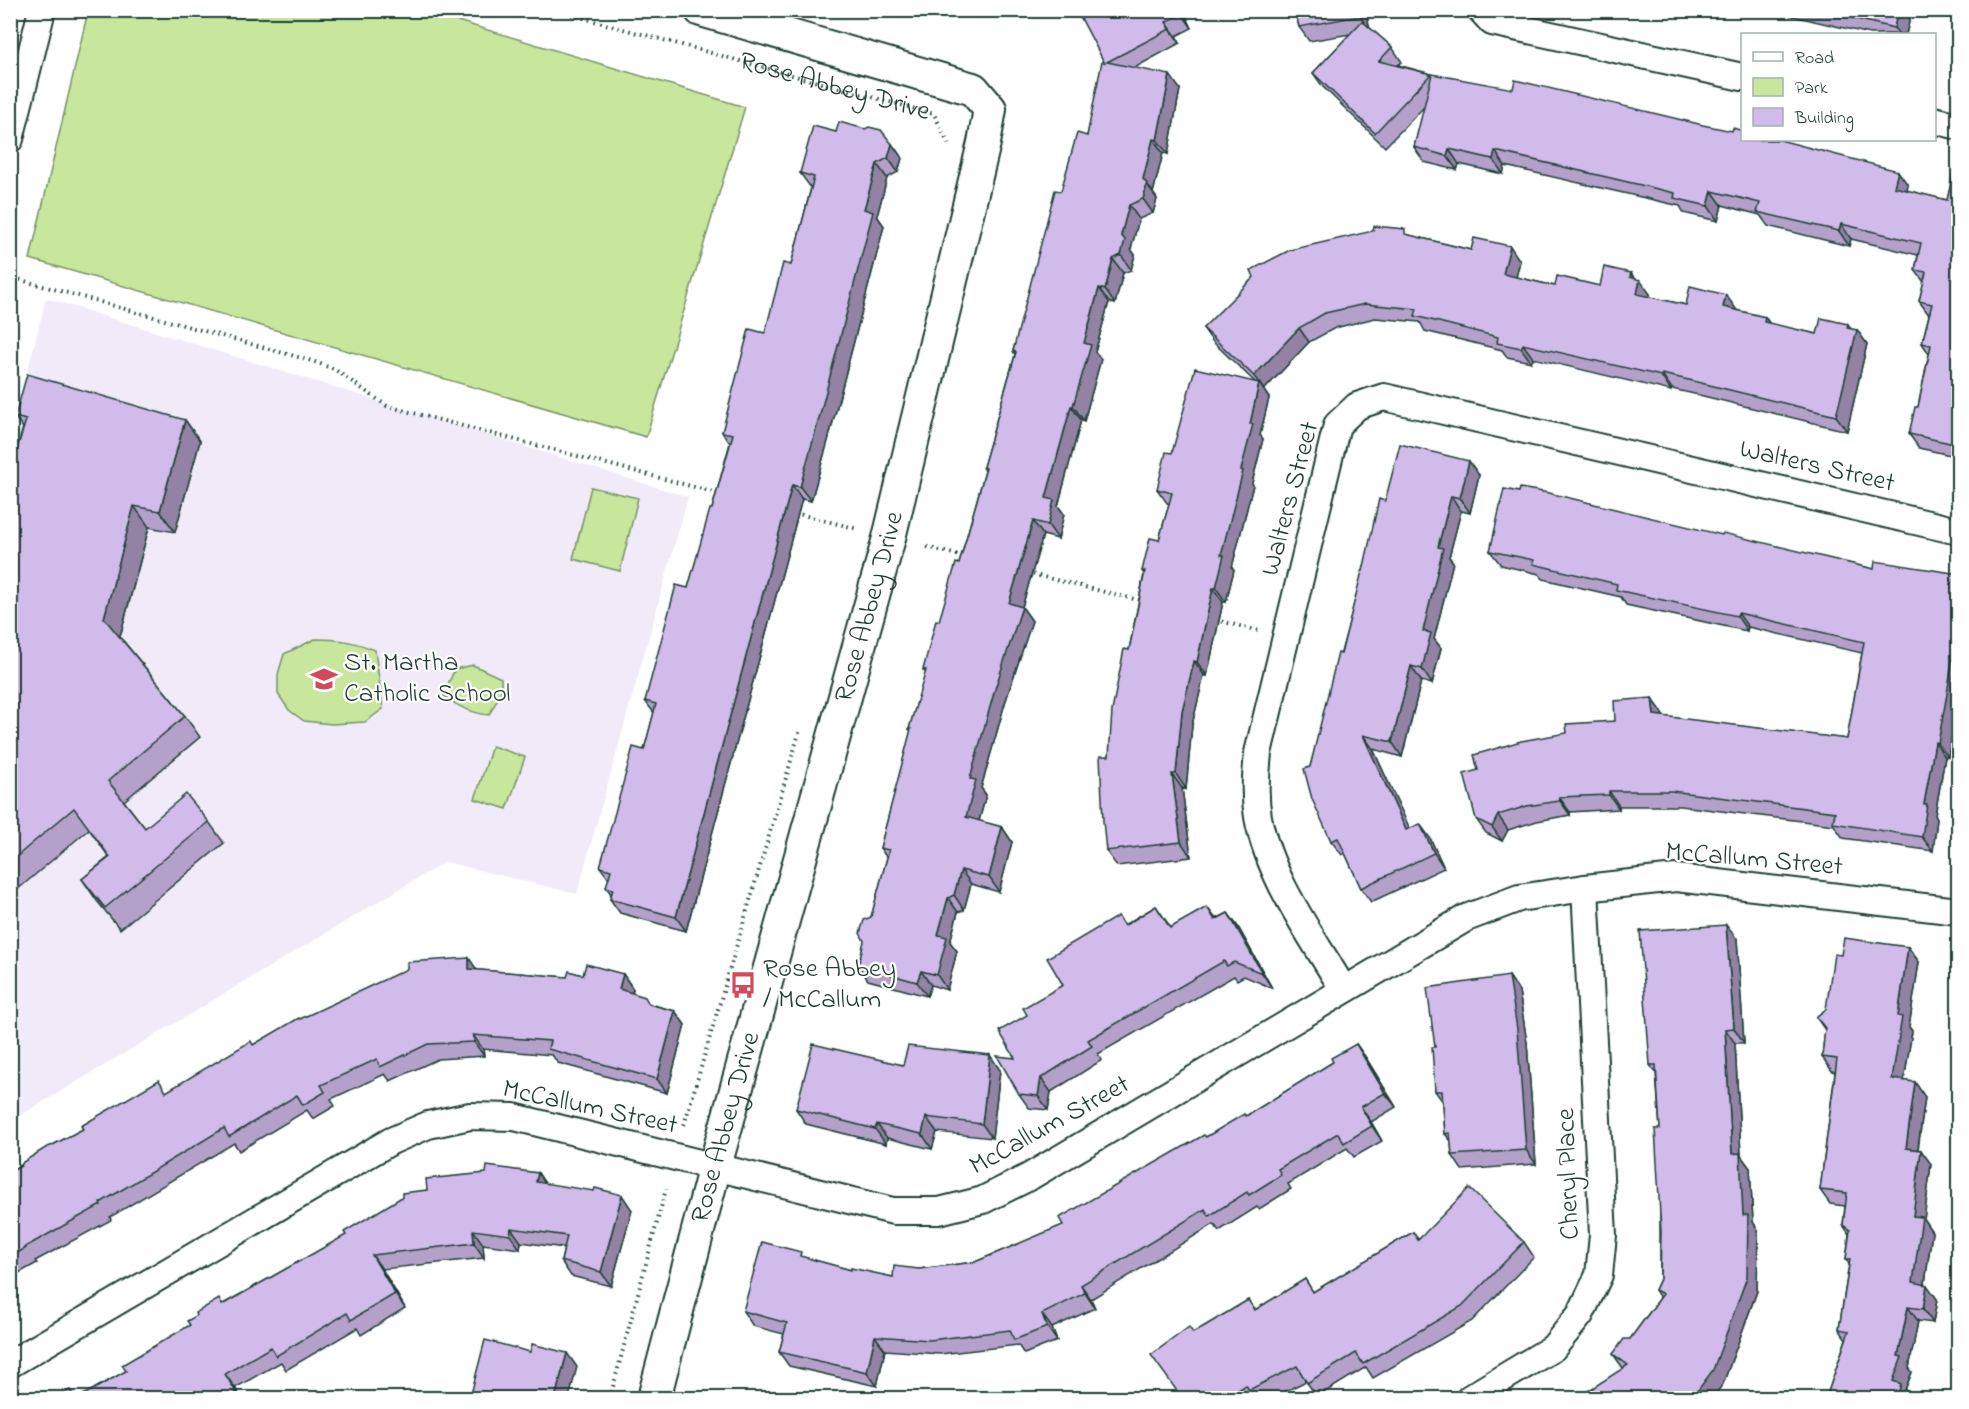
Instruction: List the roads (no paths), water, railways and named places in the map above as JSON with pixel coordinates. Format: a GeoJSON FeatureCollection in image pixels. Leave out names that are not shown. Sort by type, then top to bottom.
{"type":"FeatureCollection","features":[{"type":"Feature","properties":{"kind":"street"},"geometry":{"type":"LineString","coordinates":[[10,139],[42,10]]}},
{"type":"Feature","properties":{"kind":"street","name":"Rose Abbey Drive"},"geometry":{"type":"LineString","coordinates":[[654,1398],[715,1166],[889,538],[984,143],[990,109],[973,89],[701,10]]}},
{"type":"Feature","properties":{"kind":"street"},"geometry":{"type":"LineString","coordinates":[[1481,10],[1492,21],[1741,77]]}},
{"type":"Feature","properties":{"kind":"street"},"geometry":{"type":"LineString","coordinates":[[1936,120],[1959,126]]}},
{"type":"Feature","properties":{"kind":"street","name":"Walters Street"},"geometry":{"type":"LineString","coordinates":[[1343,989],[1277,876],[1258,817],[1255,786],[1258,753],[1337,425],[1357,406],[1384,397],[1959,531]]}},
{"type":"Feature","properties":{"kind":"street","name":"McCallum Street"},"geometry":{"type":"LineString","coordinates":[[10,1364],[335,1172],[391,1141],[428,1125],[470,1116],[514,1117],[893,1211],[939,1211],[983,1200],[1029,1178],[1343,989],[1466,918],[1519,898],[1676,878],[1959,911]]}},
{"type":"Feature","properties":{"kind":"street","name":"Cheryl Place"},"geometry":{"type":"LineString","coordinates":[[1470,1398],[1553,1348],[1580,1315],[1599,1275],[1603,1235],[1585,888]]}},
{"type":"Feature","properties":{"kind":"place","name":"St. Martha Catholic School"},"geometry":{"type":"Point","coordinates":[324,679]}},
{"type":"Feature","properties":{"kind":"place","name":"Rose Abbey / McCallum"},"geometry":{"type":"Point","coordinates":[743,985]}}]}
